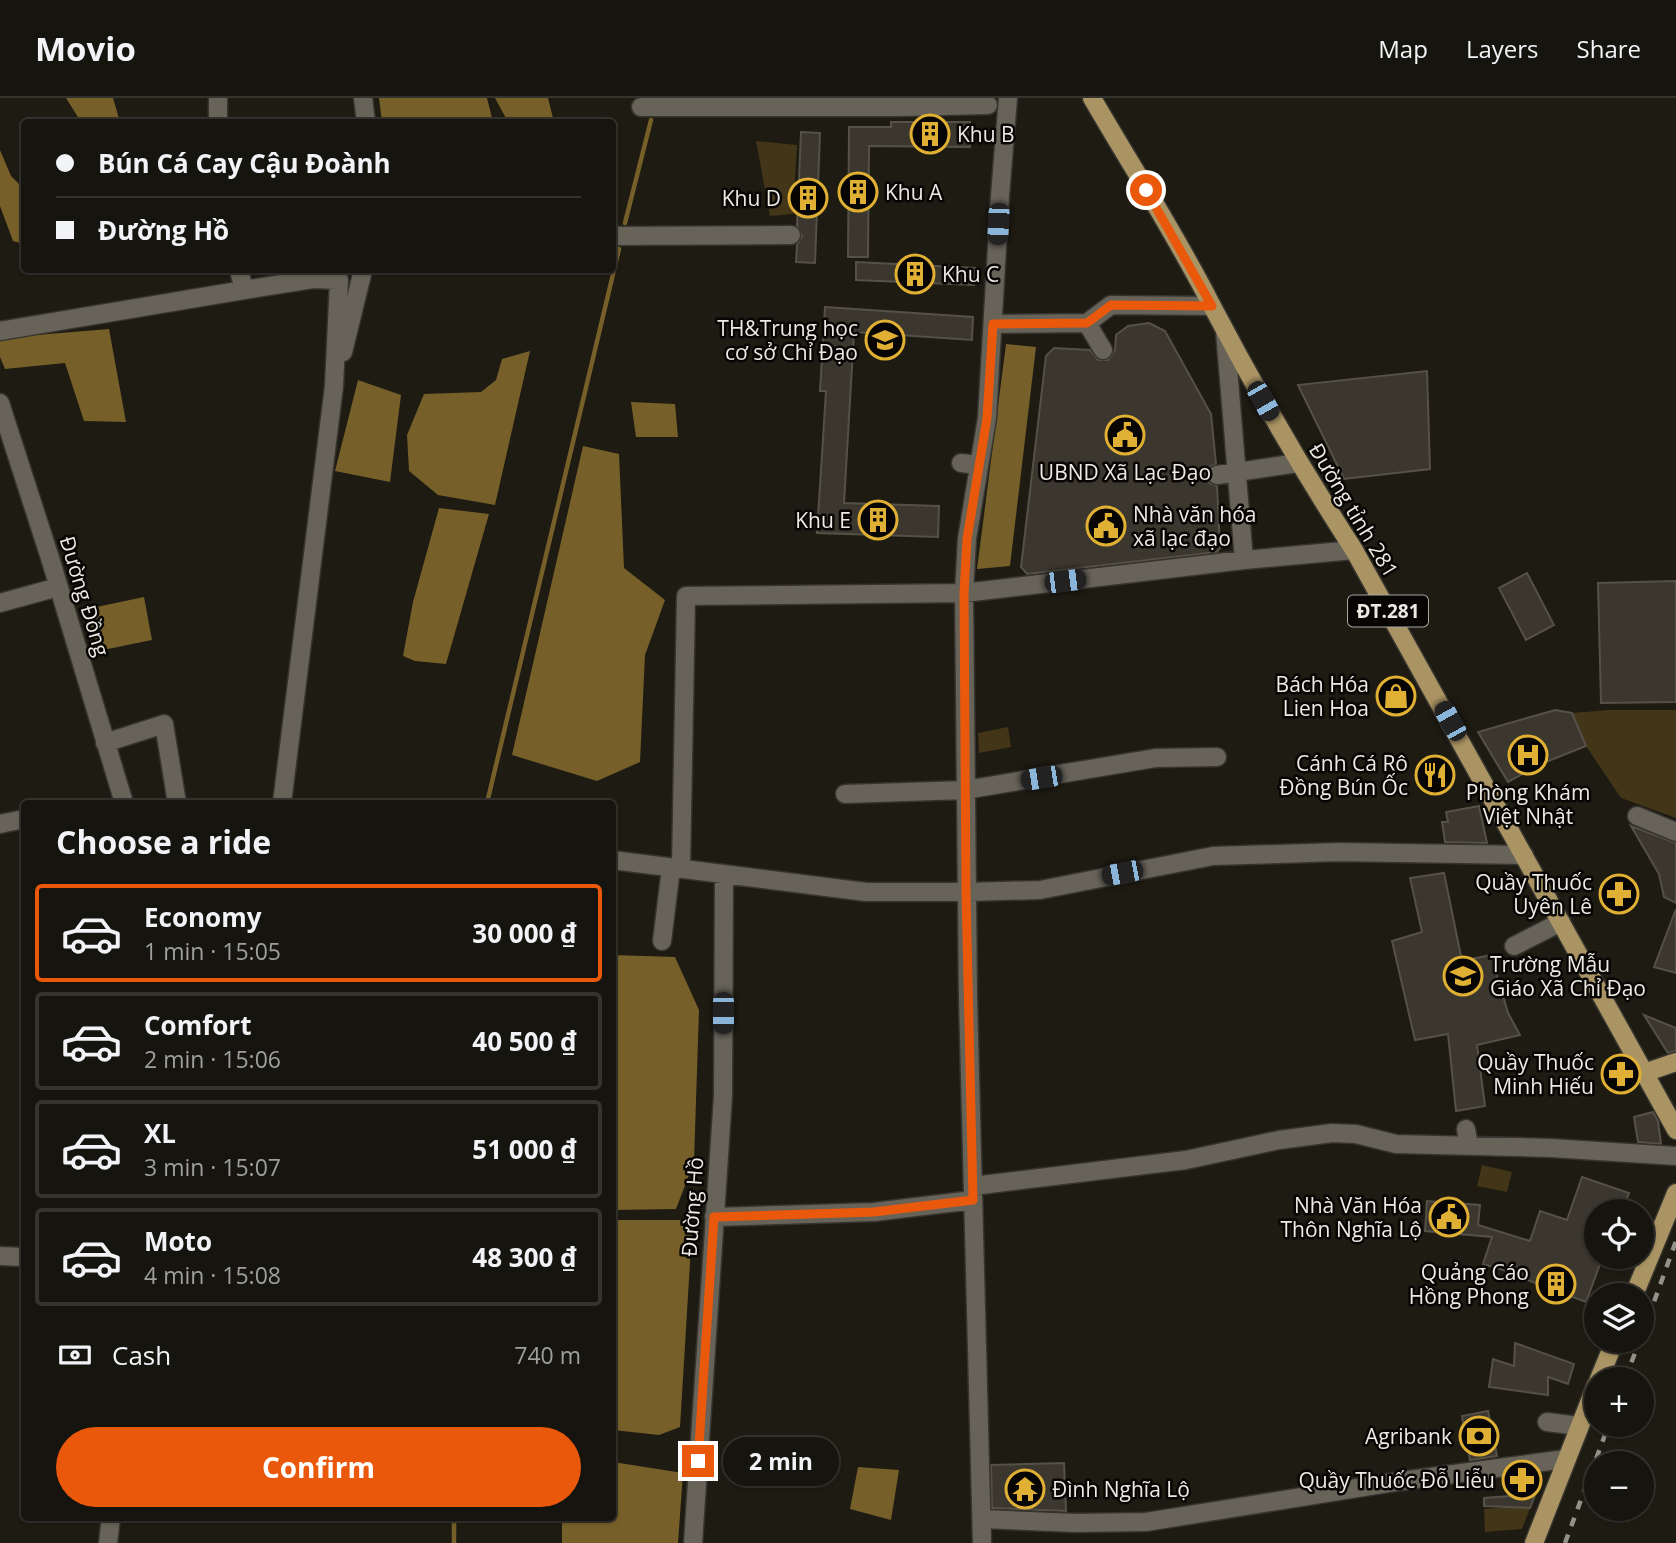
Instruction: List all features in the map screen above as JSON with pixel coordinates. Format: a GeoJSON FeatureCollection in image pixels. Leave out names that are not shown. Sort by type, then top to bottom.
{"type":"FeatureCollection","features":[{"type":"Feature","properties":{"kind":"main road","name":"Đường tỉnh 281"},"geometry":{"type":"LineString","coordinates":[[1092,98],[1212,306],[1298,463],[1354,550],[1676,1130]]}},
{"type":"Feature","properties":{"kind":"main road"},"geometry":{"type":"LineString","coordinates":[[1644,1073],[1676,1062]]}},
{"type":"Feature","properties":{"kind":"main road"},"geometry":{"type":"LineString","coordinates":[[1639,1283],[1676,1193]]}},
{"type":"Feature","properties":{"kind":"main road"},"geometry":{"type":"LineString","coordinates":[[1534,1543],[1584,1414]]}},
{"type":"Feature","properties":{"kind":"street"},"geometry":{"type":"LineString","coordinates":[[218,98],[218,119]]}},
{"type":"Feature","properties":{"kind":"street"},"geometry":{"type":"LineString","coordinates":[[363,98],[366,119]]}},
{"type":"Feature","properties":{"kind":"street"},"geometry":{"type":"LineString","coordinates":[[982,1543],[966,892],[964,593],[970,464],[987,418],[993,324],[994,197],[1008,98]]}},
{"type":"Feature","properties":{"kind":"street"},"geometry":{"type":"LineString","coordinates":[[641,107],[773,103],[988,104]]}},
{"type":"Feature","properties":{"kind":"street"},"geometry":{"type":"LineString","coordinates":[[616,236],[791,235]]}},
{"type":"Feature","properties":{"kind":"street"},"geometry":{"type":"LineString","coordinates":[[240,273],[244,289]]}},
{"type":"Feature","properties":{"kind":"street"},"geometry":{"type":"LineString","coordinates":[[0,331],[244,289],[313,279],[339,280],[362,276],[334,386]]}},
{"type":"Feature","properties":{"kind":"street"},"geometry":{"type":"LineString","coordinates":[[282,800],[334,386],[339,280]]}},
{"type":"Feature","properties":{"kind":"street"},"geometry":{"type":"LineString","coordinates":[[993,324],[1087,323],[1111,305],[1212,306]]}},
{"type":"Feature","properties":{"kind":"street"},"geometry":{"type":"LineString","coordinates":[[1087,323],[1102,350]]}},
{"type":"Feature","properties":{"kind":"street"},"geometry":{"type":"LineString","coordinates":[[1225,332],[1244,560]]}},
{"type":"Feature","properties":{"kind":"street","name":"Đường Đồng"},"geometry":{"type":"LineString","coordinates":[[0,403],[122,800]]}},
{"type":"Feature","properties":{"kind":"street"},"geometry":{"type":"LineString","coordinates":[[1217,475],[1298,463]]}},
{"type":"Feature","properties":{"kind":"street"},"geometry":{"type":"LineString","coordinates":[[662,941],[676,868],[686,596],[964,593],[1244,560],[1354,550]]}},
{"type":"Feature","properties":{"kind":"street"},"geometry":{"type":"LineString","coordinates":[[0,603],[58,587]]}},
{"type":"Feature","properties":{"kind":"street"},"geometry":{"type":"LineString","coordinates":[[106,743],[164,724],[177,800]]}},
{"type":"Feature","properties":{"kind":"street"},"geometry":{"type":"LineString","coordinates":[[845,794],[965,790],[1155,758],[1217,757]]}},
{"type":"Feature","properties":{"kind":"street"},"geometry":{"type":"LineString","coordinates":[[1637,816],[1676,832]]}},
{"type":"Feature","properties":{"kind":"street"},"geometry":{"type":"LineString","coordinates":[[0,824],[21,820]]}},
{"type":"Feature","properties":{"kind":"street"},"geometry":{"type":"LineString","coordinates":[[616,860],[866,892],[966,892],[1040,890],[1213,856],[1339,852],[1524,855]]}},
{"type":"Feature","properties":{"kind":"street","name":"Đường Hồ"},"geometry":{"type":"LineString","coordinates":[[693,1543],[723,1096],[724,874]]}},
{"type":"Feature","properties":{"kind":"street"},"geometry":{"type":"LineString","coordinates":[[1514,946],[1561,922]]}},
{"type":"Feature","properties":{"kind":"street"},"geometry":{"type":"LineString","coordinates":[[714,1217],[874,1212],[973,1193],[1186,1160],[1279,1140],[1332,1133],[1356,1134],[1396,1144],[1462,1144],[1676,1156]]}},
{"type":"Feature","properties":{"kind":"street"},"geometry":{"type":"LineString","coordinates":[[0,1256],[21,1257]]}},
{"type":"Feature","properties":{"kind":"street"},"geometry":{"type":"LineString","coordinates":[[1547,1422],[1579,1426]]}},
{"type":"Feature","properties":{"kind":"street"},"geometry":{"type":"LineString","coordinates":[[982,1519],[1075,1523],[1146,1522],[1401,1481],[1565,1459]]}},
{"type":"Feature","properties":{"kind":"street"},"geometry":{"type":"LineString","coordinates":[[108,1543],[111,1521]]}},
{"type":"Feature","properties":{"kind":"shaded area"},"geometry":{"type":"Polygon","coordinates":[[[66,98],[113,98],[119,119],[79,119],[66,98]]]}},
{"type":"Feature","properties":{"kind":"shaded area"},"geometry":{"type":"Polygon","coordinates":[[[379,98],[487,98],[492,119],[382,119],[379,98]]]}},
{"type":"Feature","properties":{"kind":"shaded area"},"geometry":{"type":"Polygon","coordinates":[[[495,98],[548,98],[553,119],[506,119],[495,98]]]}},
{"type":"Feature","properties":{"kind":"shaded area"},"geometry":{"type":"Polygon","coordinates":[[[756,141],[797,145],[793,214],[770,216],[756,141]]]}},
{"type":"Feature","properties":{"kind":"shaded area"},"geometry":{"type":"Polygon","coordinates":[[[0,150],[11,176],[21,186],[21,243],[13,241],[0,206],[0,150]]]}},
{"type":"Feature","properties":{"kind":"shaded area"},"geometry":{"type":"Polygon","coordinates":[[[109,329],[126,422],[84,421],[65,363],[5,369],[0,357],[0,338],[109,329]]]}},
{"type":"Feature","properties":{"kind":"shaded area"},"geometry":{"type":"Polygon","coordinates":[[[1006,344],[1036,347],[1010,566],[977,569],[1006,344]]]}},
{"type":"Feature","properties":{"kind":"shaded area"},"geometry":{"type":"Polygon","coordinates":[[[530,351],[495,505],[438,495],[409,471],[407,435],[424,394],[481,392],[496,380],[502,359],[530,351]]]}},
{"type":"Feature","properties":{"kind":"shaded area"},"geometry":{"type":"Polygon","coordinates":[[[358,380],[401,395],[390,482],[335,471],[358,380]]]}},
{"type":"Feature","properties":{"kind":"shaded area"},"geometry":{"type":"Polygon","coordinates":[[[631,402],[675,404],[678,437],[636,437],[631,402]]]}},
{"type":"Feature","properties":{"kind":"shaded area"},"geometry":{"type":"Polygon","coordinates":[[[583,446],[619,454],[624,568],[665,600],[645,655],[640,762],[597,781],[512,755],[583,446]]]}},
{"type":"Feature","properties":{"kind":"shaded area"},"geometry":{"type":"Polygon","coordinates":[[[439,508],[489,514],[446,664],[415,661],[403,656],[413,602],[439,508]]]}},
{"type":"Feature","properties":{"kind":"shaded area"},"geometry":{"type":"Polygon","coordinates":[[[144,597],[152,640],[98,651],[87,609],[144,597]]]}},
{"type":"Feature","properties":{"kind":"shaded area"},"geometry":{"type":"Polygon","coordinates":[[[1676,710],[1676,818],[1621,798],[1586,746],[1572,713],[1676,710]]]}},
{"type":"Feature","properties":{"kind":"shaded area"},"geometry":{"type":"Polygon","coordinates":[[[1008,727],[1011,747],[979,753],[978,733],[1008,727]]]}},
{"type":"Feature","properties":{"kind":"shaded area"},"geometry":{"type":"Polygon","coordinates":[[[616,955],[675,957],[699,1010],[694,1162],[676,1209],[616,1210],[616,955]]]}},
{"type":"Feature","properties":{"kind":"shaded area"},"geometry":{"type":"Polygon","coordinates":[[[1482,1165],[1512,1172],[1507,1192],[1477,1186],[1482,1165]]]}},
{"type":"Feature","properties":{"kind":"shaded area"},"geometry":{"type":"Polygon","coordinates":[[[616,1220],[683,1220],[692,1230],[680,1427],[659,1435],[616,1430],[616,1220]]]}},
{"type":"Feature","properties":{"kind":"shaded area"},"geometry":{"type":"Polygon","coordinates":[[[616,1462],[683,1473],[678,1543],[562,1543],[562,1521],[616,1521],[616,1462]]]}},
{"type":"Feature","properties":{"kind":"shaded area"},"geometry":{"type":"Polygon","coordinates":[[[858,1467],[899,1470],[891,1520],[850,1509],[858,1467]]]}},
{"type":"Feature","properties":{"kind":"shaded area"},"geometry":{"type":"Polygon","coordinates":[[[1530,1508],[1522,1529],[1485,1532],[1484,1509],[1530,1508]]]}},
{"type":"Feature","properties":{"kind":"building"},"geometry":{"type":"Polygon","coordinates":[[[891,122],[970,122],[970,147],[869,146],[868,257],[848,257],[849,127],[891,127],[891,122]]]}},
{"type":"Feature","properties":{"kind":"building","name":"Khu D"},"geometry":{"type":"Polygon","coordinates":[[[801,132],[820,133],[815,263],[796,262],[797,245],[802,236],[797,226],[801,132]]]}},
{"type":"Feature","properties":{"kind":"building","name":"Khu C"},"geometry":{"type":"Polygon","coordinates":[[[856,262],[975,268],[974,285],[856,280],[856,262]]]}},
{"type":"Feature","properties":{"kind":"building"},"geometry":{"type":"Polygon","coordinates":[[[825,307],[973,317],[972,340],[854,332],[844,503],[939,506],[938,537],[817,533],[826,391],[820,391],[825,307]]]}},
{"type":"Feature","properties":{"kind":"building","name":"UBND Xã Lạc Đạo"},"geometry":{"type":"Polygon","coordinates":[[[1149,323],[1165,331],[1211,414],[1216,464],[1209,467],[1206,476],[1209,483],[1217,486],[1220,548],[1217,552],[1027,574],[1021,567],[1046,356],[1054,348],[1090,350],[1098,360],[1108,360],[1115,350],[1116,335],[1128,326],[1149,323]]]}},
{"type":"Feature","properties":{"kind":"building"},"geometry":{"type":"Polygon","coordinates":[[[1427,371],[1430,469],[1344,479],[1298,385],[1427,371]]]}},
{"type":"Feature","properties":{"kind":"building"},"geometry":{"type":"Polygon","coordinates":[[[1527,573],[1554,625],[1526,640],[1499,588],[1527,573]]]}},
{"type":"Feature","properties":{"kind":"building"},"geometry":{"type":"Polygon","coordinates":[[[1676,581],[1676,702],[1601,703],[1598,583],[1676,581]]]}},
{"type":"Feature","properties":{"kind":"building","name":"Phòng Khám Việt Nhật"},"geometry":{"type":"Polygon","coordinates":[[[1555,710],[1572,713],[1586,746],[1541,764],[1508,782],[1478,732],[1555,710]]]}},
{"type":"Feature","properties":{"kind":"building"},"geometry":{"type":"Polygon","coordinates":[[[1479,806],[1487,843],[1445,842],[1442,822],[1448,822],[1446,812],[1479,806]]]}},
{"type":"Feature","properties":{"kind":"building"},"geometry":{"type":"Polygon","coordinates":[[[1631,826],[1676,843],[1676,903],[1664,897],[1659,874],[1631,826]]]}},
{"type":"Feature","properties":{"kind":"building"},"geometry":{"type":"Polygon","coordinates":[[[1444,873],[1462,961],[1491,955],[1508,1013],[1520,1035],[1477,1045],[1485,1106],[1456,1111],[1448,1034],[1415,1040],[1392,941],[1422,932],[1410,878],[1444,873]]]}},
{"type":"Feature","properties":{"kind":"building"},"geometry":{"type":"Polygon","coordinates":[[[1676,909],[1676,973],[1654,967],[1676,909]]]}},
{"type":"Feature","properties":{"kind":"building"},"geometry":{"type":"Polygon","coordinates":[[[1644,1015],[1676,1028],[1676,1051],[1668,1053],[1644,1015]]]}},
{"type":"Feature","properties":{"kind":"building"},"geometry":{"type":"Polygon","coordinates":[[[1653,1112],[1658,1121],[1661,1144],[1638,1142],[1634,1117],[1653,1112]]]}},
{"type":"Feature","properties":{"kind":"building"},"geometry":{"type":"Polygon","coordinates":[[[1582,1177],[1629,1193],[1627,1199],[1584,1199],[1584,1269],[1598,1269],[1593,1283],[1584,1283],[1584,1301],[1522,1278],[1523,1276],[1483,1264],[1492,1237],[1425,1231],[1427,1201],[1480,1205],[1478,1225],[1530,1241],[1540,1211],[1567,1220],[1582,1177]]]}},
{"type":"Feature","properties":{"kind":"building"},"geometry":{"type":"Polygon","coordinates":[[[1515,1343],[1574,1364],[1568,1384],[1548,1377],[1548,1395],[1489,1387],[1493,1359],[1514,1366],[1515,1343]]]}},
{"type":"Feature","properties":{"kind":"building","name":"Agribank"},"geometry":{"type":"Polygon","coordinates":[[[1488,1411],[1497,1456],[1470,1460],[1462,1416],[1488,1411]]]}},
{"type":"Feature","properties":{"kind":"building","name":"Đình Nghĩa Lộ"},"geometry":{"type":"Polygon","coordinates":[[[1064,1463],[1066,1511],[992,1508],[991,1465],[1064,1463]]]}},
{"type":"Feature","properties":{"kind":"building"},"geometry":{"type":"Polygon","coordinates":[[[1533,1475],[1539,1485],[1530,1508],[1484,1506],[1484,1498],[1510,1496],[1508,1478],[1533,1475]]]}},
{"type":"Feature","properties":{"kind":"waterway"},"geometry":{"type":"LineString","coordinates":[[625,223],[651,120]]}},
{"type":"Feature","properties":{"kind":"waterway"},"geometry":{"type":"LineString","coordinates":[[616,262],[619,249]]}},
{"type":"Feature","properties":{"kind":"waterway"},"geometry":{"type":"LineString","coordinates":[[488,800],[613,273]]}},
{"type":"Feature","properties":{"kind":"waterway"},"geometry":{"type":"LineString","coordinates":[[454,1521],[454,1543]]}},
{"type":"Feature","properties":{"kind":"railway"},"geometry":{"type":"LineString","coordinates":[[1654,1302],[1676,1241]]}},
{"type":"Feature","properties":{"kind":"railway"},"geometry":{"type":"LineString","coordinates":[[1630,1367],[1635,1353]]}},
{"type":"Feature","properties":{"kind":"railway"},"geometry":{"type":"LineString","coordinates":[[1565,1543],[1604,1437]]}},
{"type":"Feature","properties":{"kind":"place","name":"Khu B"},"geometry":{"type":"Point","coordinates":[930,134]}},
{"type":"Feature","properties":{"kind":"place","name":"Khu A"},"geometry":{"type":"Point","coordinates":[858,192]}},
{"type":"Feature","properties":{"kind":"place","name":"Khu D"},"geometry":{"type":"Point","coordinates":[808,198]}},
{"type":"Feature","properties":{"kind":"place","name":"Khu C"},"geometry":{"type":"Point","coordinates":[915,274]}},
{"type":"Feature","properties":{"kind":"place","name":"TH&Trung học cơ sở Chỉ Đạo"},"geometry":{"type":"Point","coordinates":[885,340]}},
{"type":"Feature","properties":{"kind":"place","name":"UBND Xã Lạc Đạo"},"geometry":{"type":"Point","coordinates":[1125,435]}},
{"type":"Feature","properties":{"kind":"place","name":"Khu E"},"geometry":{"type":"Point","coordinates":[878,520]}},
{"type":"Feature","properties":{"kind":"place","name":"Nhà văn hóa xã lạc đạo"},"geometry":{"type":"Point","coordinates":[1106,526]}},
{"type":"Feature","properties":{"kind":"place","name":"Bách Hóa Lien Hoa"},"geometry":{"type":"Point","coordinates":[1396,696]}},
{"type":"Feature","properties":{"kind":"place","name":"Phòng Khám Việt Nhật"},"geometry":{"type":"Point","coordinates":[1528,755]}},
{"type":"Feature","properties":{"kind":"place","name":"Cánh Cá Rô Đồng Bún Ốc"},"geometry":{"type":"Point","coordinates":[1435,775]}},
{"type":"Feature","properties":{"kind":"place","name":"Quầy Thuốc Uyên Lê"},"geometry":{"type":"Point","coordinates":[1619,894]}},
{"type":"Feature","properties":{"kind":"place","name":"Trường Mẫu Giáo Xã Chỉ Đạo"},"geometry":{"type":"Point","coordinates":[1463,976]}},
{"type":"Feature","properties":{"kind":"place","name":"Quầy Thuốc Minh Hiếu"},"geometry":{"type":"Point","coordinates":[1621,1074]}},
{"type":"Feature","properties":{"kind":"place","name":"Nhà Văn Hóa Thôn Nghĩa Lộ"},"geometry":{"type":"Point","coordinates":[1449,1217]}},
{"type":"Feature","properties":{"kind":"place","name":"Quảng Cáo Hồng Phong"},"geometry":{"type":"Point","coordinates":[1556,1284]}},
{"type":"Feature","properties":{"kind":"place","name":"Agribank"},"geometry":{"type":"Point","coordinates":[1479,1436]}},
{"type":"Feature","properties":{"kind":"place","name":"Quầy Thuốc Đỗ Liễu"},"geometry":{"type":"Point","coordinates":[1522,1480]}},
{"type":"Feature","properties":{"kind":"place","name":"Đình Nghĩa Lộ"},"geometry":{"type":"Point","coordinates":[1025,1489]}},
{"type":"Feature","properties":{"kind":"route"},"geometry":{"type":"LineString","coordinates":[[698,1461],[714,1217],[874,1212],[973,1200],[966,892],[964,593],[967,539],[987,418],[993,324],[1087,323],[1111,305],[1212,306],[1146,190]]}}]}
